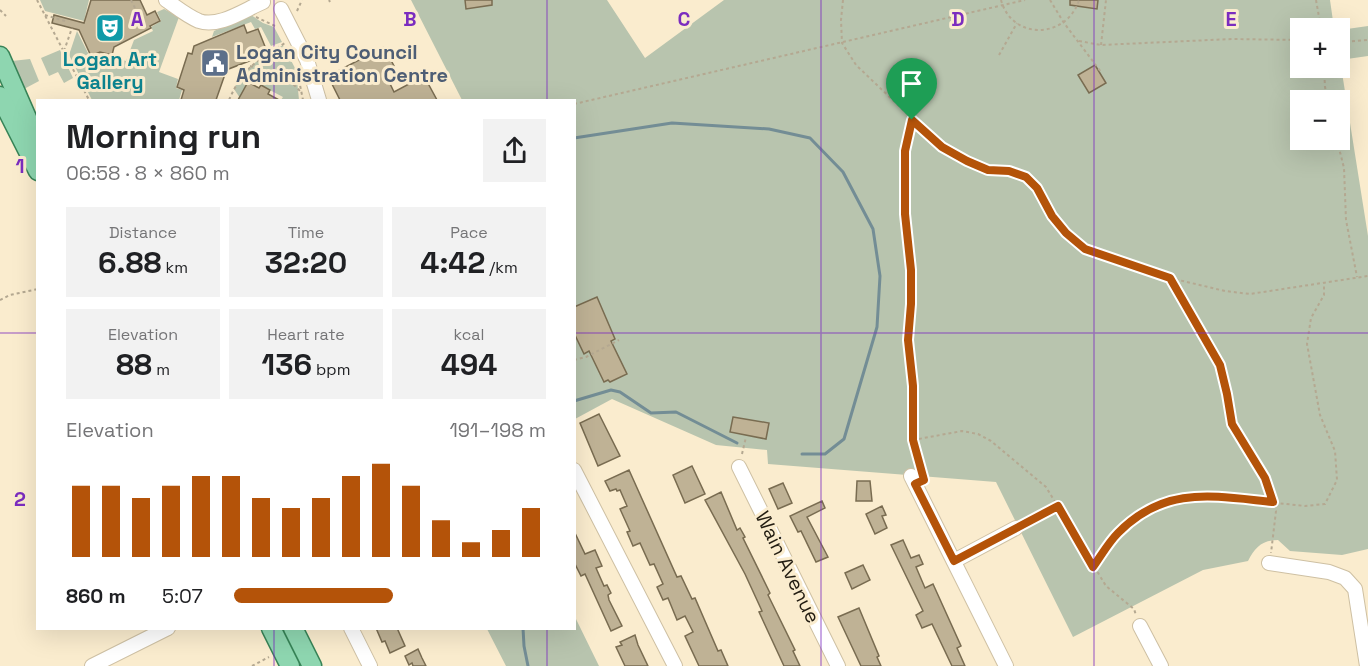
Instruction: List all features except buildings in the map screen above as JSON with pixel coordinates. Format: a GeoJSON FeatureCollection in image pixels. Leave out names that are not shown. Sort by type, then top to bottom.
{"type":"FeatureCollection","features":[{"type":"Feature","properties":{"kind":"main road"},"geometry":{"type":"LineString","coordinates":[[0,56],[36,138]]}},
{"type":"Feature","properties":{"kind":"main road"},"geometry":{"type":"LineString","coordinates":[[0,96],[36,167]]}},
{"type":"Feature","properties":{"kind":"main road"},"geometry":{"type":"LineString","coordinates":[[272,630],[290,666]]}},
{"type":"Feature","properties":{"kind":"main road"},"geometry":{"type":"LineString","coordinates":[[294,630],[312,666]]}},
{"type":"Feature","properties":{"kind":"street"},"geometry":{"type":"LineString","coordinates":[[166,0],[198,20],[208,30],[258,3],[272,10],[288,7],[291,41],[307,60],[319,99]]}},
{"type":"Feature","properties":{"kind":"street","name":"Wain Avenue"},"geometry":{"type":"LineString","coordinates":[[739,467],[838,666]]}},
{"type":"Feature","properties":{"kind":"street"},"geometry":{"type":"LineString","coordinates":[[576,474],[675,666]]}},
{"type":"Feature","properties":{"kind":"street"},"geometry":{"type":"LineString","coordinates":[[913,480],[1005,666]]}},
{"type":"Feature","properties":{"kind":"street"},"geometry":{"type":"LineString","coordinates":[[954,561],[1016,528]]}},
{"type":"Feature","properties":{"kind":"street"},"geometry":{"type":"LineString","coordinates":[[1269,563],[1329,572],[1345,578],[1355,589],[1367,666]]}},
{"type":"Feature","properties":{"kind":"street"},"geometry":{"type":"LineString","coordinates":[[1140,626],[1161,666]]}},
{"type":"Feature","properties":{"kind":"street"},"geometry":{"type":"LineString","coordinates":[[92,666],[164,630]]}},
{"type":"Feature","properties":{"kind":"street"},"geometry":{"type":"LineString","coordinates":[[352,630],[370,666]]}},
{"type":"Feature","properties":{"kind":"path"},"geometry":{"type":"LineString","coordinates":[[37,0],[88,99]]}},
{"type":"Feature","properties":{"kind":"path"},"geometry":{"type":"LineString","coordinates":[[131,0],[136,10]]}},
{"type":"Feature","properties":{"kind":"path"},"geometry":{"type":"LineString","coordinates":[[288,7],[302,0]]}},
{"type":"Feature","properties":{"kind":"path"},"geometry":{"type":"LineString","coordinates":[[843,0],[842,43],[856,65],[942,147],[988,170],[1009,171],[1026,177],[1037,188],[1052,216],[1066,233],[1085,249],[1170,278],[1225,291],[1250,294],[1368,276]]}},
{"type":"Feature","properties":{"kind":"path"},"geometry":{"type":"LineString","coordinates":[[1001,0],[1009,15],[1017,23],[1029,29],[1041,30],[1064,23],[1073,14],[1079,0]]}},
{"type":"Feature","properties":{"kind":"path"},"geometry":{"type":"LineString","coordinates":[[576,104],[1025,0]]}},
{"type":"Feature","properties":{"kind":"path"},"geometry":{"type":"LineString","coordinates":[[1050,0],[1064,23],[1101,72]]}},
{"type":"Feature","properties":{"kind":"path"},"geometry":{"type":"LineString","coordinates":[[1101,45],[1106,0]]}},
{"type":"Feature","properties":{"kind":"path"},"geometry":{"type":"LineString","coordinates":[[1317,0],[1320,18]]}},
{"type":"Feature","properties":{"kind":"path"},"geometry":{"type":"LineString","coordinates":[[258,3],[253,15],[274,25],[278,30]]}},
{"type":"Feature","properties":{"kind":"path"},"geometry":{"type":"LineString","coordinates":[[0,10],[6,16]]}},
{"type":"Feature","properties":{"kind":"path"},"geometry":{"type":"LineString","coordinates":[[45,15],[68,22]]}},
{"type":"Feature","properties":{"kind":"path"},"geometry":{"type":"LineString","coordinates":[[999,56],[1017,23]]}},
{"type":"Feature","properties":{"kind":"path"},"geometry":{"type":"LineString","coordinates":[[64,52],[72,28]]}},
{"type":"Feature","properties":{"kind":"path"},"geometry":{"type":"LineString","coordinates":[[281,37],[291,41]]}},
{"type":"Feature","properties":{"kind":"path"},"geometry":{"type":"LineString","coordinates":[[1079,41],[1101,45],[1232,39],[1290,40]]}},
{"type":"Feature","properties":{"kind":"path"},"geometry":{"type":"LineString","coordinates":[[1350,41],[1368,40]]}},
{"type":"Feature","properties":{"kind":"path"},"geometry":{"type":"LineString","coordinates":[[229,99],[237,81],[250,66],[291,41]]}},
{"type":"Feature","properties":{"kind":"path"},"geometry":{"type":"LineString","coordinates":[[250,66],[288,80],[300,91]]}},
{"type":"Feature","properties":{"kind":"path"},"geometry":{"type":"LineString","coordinates":[[299,80],[303,99]]}},
{"type":"Feature","properties":{"kind":"path"},"geometry":{"type":"LineString","coordinates":[[912,120],[905,151],[905,214],[911,270],[908,340],[913,386],[913,440],[924,480],[913,480]]}},
{"type":"Feature","properties":{"kind":"path"},"geometry":{"type":"LineString","coordinates":[[1340,150],[1344,168],[1346,220],[1357,277]]}},
{"type":"Feature","properties":{"kind":"path"},"geometry":{"type":"LineString","coordinates":[[1170,278],[1220,365],[1232,424],[1265,478],[1276,512],[1269,563]]}},
{"type":"Feature","properties":{"kind":"path"},"geometry":{"type":"LineString","coordinates":[[1093,567],[1117,534],[1146,510],[1182,496],[1220,496],[1305,506],[1325,504],[1337,480],[1335,451],[1320,415],[1307,344],[1311,318],[1324,295],[1324,283]]}},
{"type":"Feature","properties":{"kind":"path"},"geometry":{"type":"LineString","coordinates":[[0,300],[10,295],[36,289]]}},
{"type":"Feature","properties":{"kind":"path"},"geometry":{"type":"LineString","coordinates":[[576,360],[586,357],[619,340]]}},
{"type":"Feature","properties":{"kind":"path"},"geometry":{"type":"LineString","coordinates":[[913,440],[962,431],[978,434],[991,441],[1030,472],[1046,487],[1106,586],[1134,609],[1140,626]]}},
{"type":"Feature","properties":{"kind":"path"},"geometry":{"type":"LineString","coordinates":[[743,448],[746,437]]}},
{"type":"Feature","properties":{"kind":"path"},"geometry":{"type":"LineString","coordinates":[[1016,528],[1058,506]]}},
{"type":"Feature","properties":{"kind":"path"},"geometry":{"type":"LineString","coordinates":[[252,666],[269,657]]}},
{"type":"Feature","properties":{"kind":"green space"},"geometry":{"type":"Polygon","coordinates":[[[40,0],[89,0],[84,21],[45,11],[40,0]]]}},
{"type":"Feature","properties":{"kind":"green space"},"geometry":{"type":"Polygon","coordinates":[[[411,0],[607,0],[645,58],[724,0],[1330,0],[1333,18],[1290,18],[1290,78],[1343,78],[1345,90],[1290,90],[1290,150],[1350,150],[1350,123],[1368,236],[1368,549],[1342,555],[1290,551],[1278,540],[1268,541],[1256,548],[1248,561],[1203,570],[1073,637],[996,482],[768,464],[767,450],[716,445],[612,399],[576,418],[576,99],[461,99],[411,0]]]}},
{"type":"Feature","properties":{"kind":"green space"},"geometry":{"type":"Polygon","coordinates":[[[164,9],[179,17],[159,72],[178,79],[176,88],[182,90],[179,99],[91,99],[69,55],[77,31],[90,57],[99,53],[126,61],[134,40],[153,31],[151,27],[161,21],[157,12],[164,9]]]}},
{"type":"Feature","properties":{"kind":"green space"},"geometry":{"type":"Polygon","coordinates":[[[251,15],[274,27],[282,42],[271,46],[261,27],[255,29],[251,22],[212,37],[214,31],[251,15]]]}},
{"type":"Feature","properties":{"kind":"green space"},"geometry":{"type":"Polygon","coordinates":[[[1368,26],[1368,56],[1350,59],[1350,29],[1368,26]]]}},
{"type":"Feature","properties":{"kind":"green space"},"geometry":{"type":"Polygon","coordinates":[[[283,45],[296,70],[299,99],[282,99],[283,97],[249,79],[240,98],[234,89],[238,81],[254,63],[283,45]]]}},
{"type":"Feature","properties":{"kind":"green space"},"geometry":{"type":"Polygon","coordinates":[[[60,50],[73,78],[64,83],[58,72],[49,76],[41,58],[60,50]]]}},
{"type":"Feature","properties":{"kind":"green space"},"geometry":{"type":"Polygon","coordinates":[[[30,59],[39,81],[24,89],[12,61],[30,59]]]}},
{"type":"Feature","properties":{"kind":"green space"},"geometry":{"type":"Polygon","coordinates":[[[576,619],[599,666],[506,666],[488,630],[576,630],[576,619]]]}},
{"type":"Feature","properties":{"kind":"waterway"},"geometry":{"type":"LineString","coordinates":[[576,138],[672,123],[769,129],[810,138],[843,172],[873,229],[880,276],[877,327],[844,439],[825,454],[802,454]]}},
{"type":"Feature","properties":{"kind":"waterway"},"geometry":{"type":"LineString","coordinates":[[576,400],[611,390],[620,392],[651,413],[676,412],[737,443]]}},
{"type":"Feature","properties":{"kind":"waterway"},"geometry":{"type":"LineString","coordinates":[[523,630],[528,666]]}},
{"type":"Feature","properties":{"kind":"place","name":"Logan Art Gallery"},"geometry":{"type":"Point","coordinates":[110,28]}},
{"type":"Feature","properties":{"kind":"place","name":"Logan City Council Administration Centre"},"geometry":{"type":"Point","coordinates":[215,63]}},
{"type":"Feature","properties":{"kind":"route"},"geometry":{"type":"LineString","coordinates":[[912,120],[942,147],[967,161],[988,170],[1009,171],[1026,177],[1037,188],[1052,216],[1066,233],[1085,249],[1170,278],[1220,365],[1232,424],[1265,478],[1273,502],[1220,496],[1182,496],[1146,510],[1117,534],[1093,567],[1058,506],[954,561],[915,484],[924,480],[913,440],[912,362],[908,340],[911,270],[905,214],[905,151],[912,120]]}}]}
